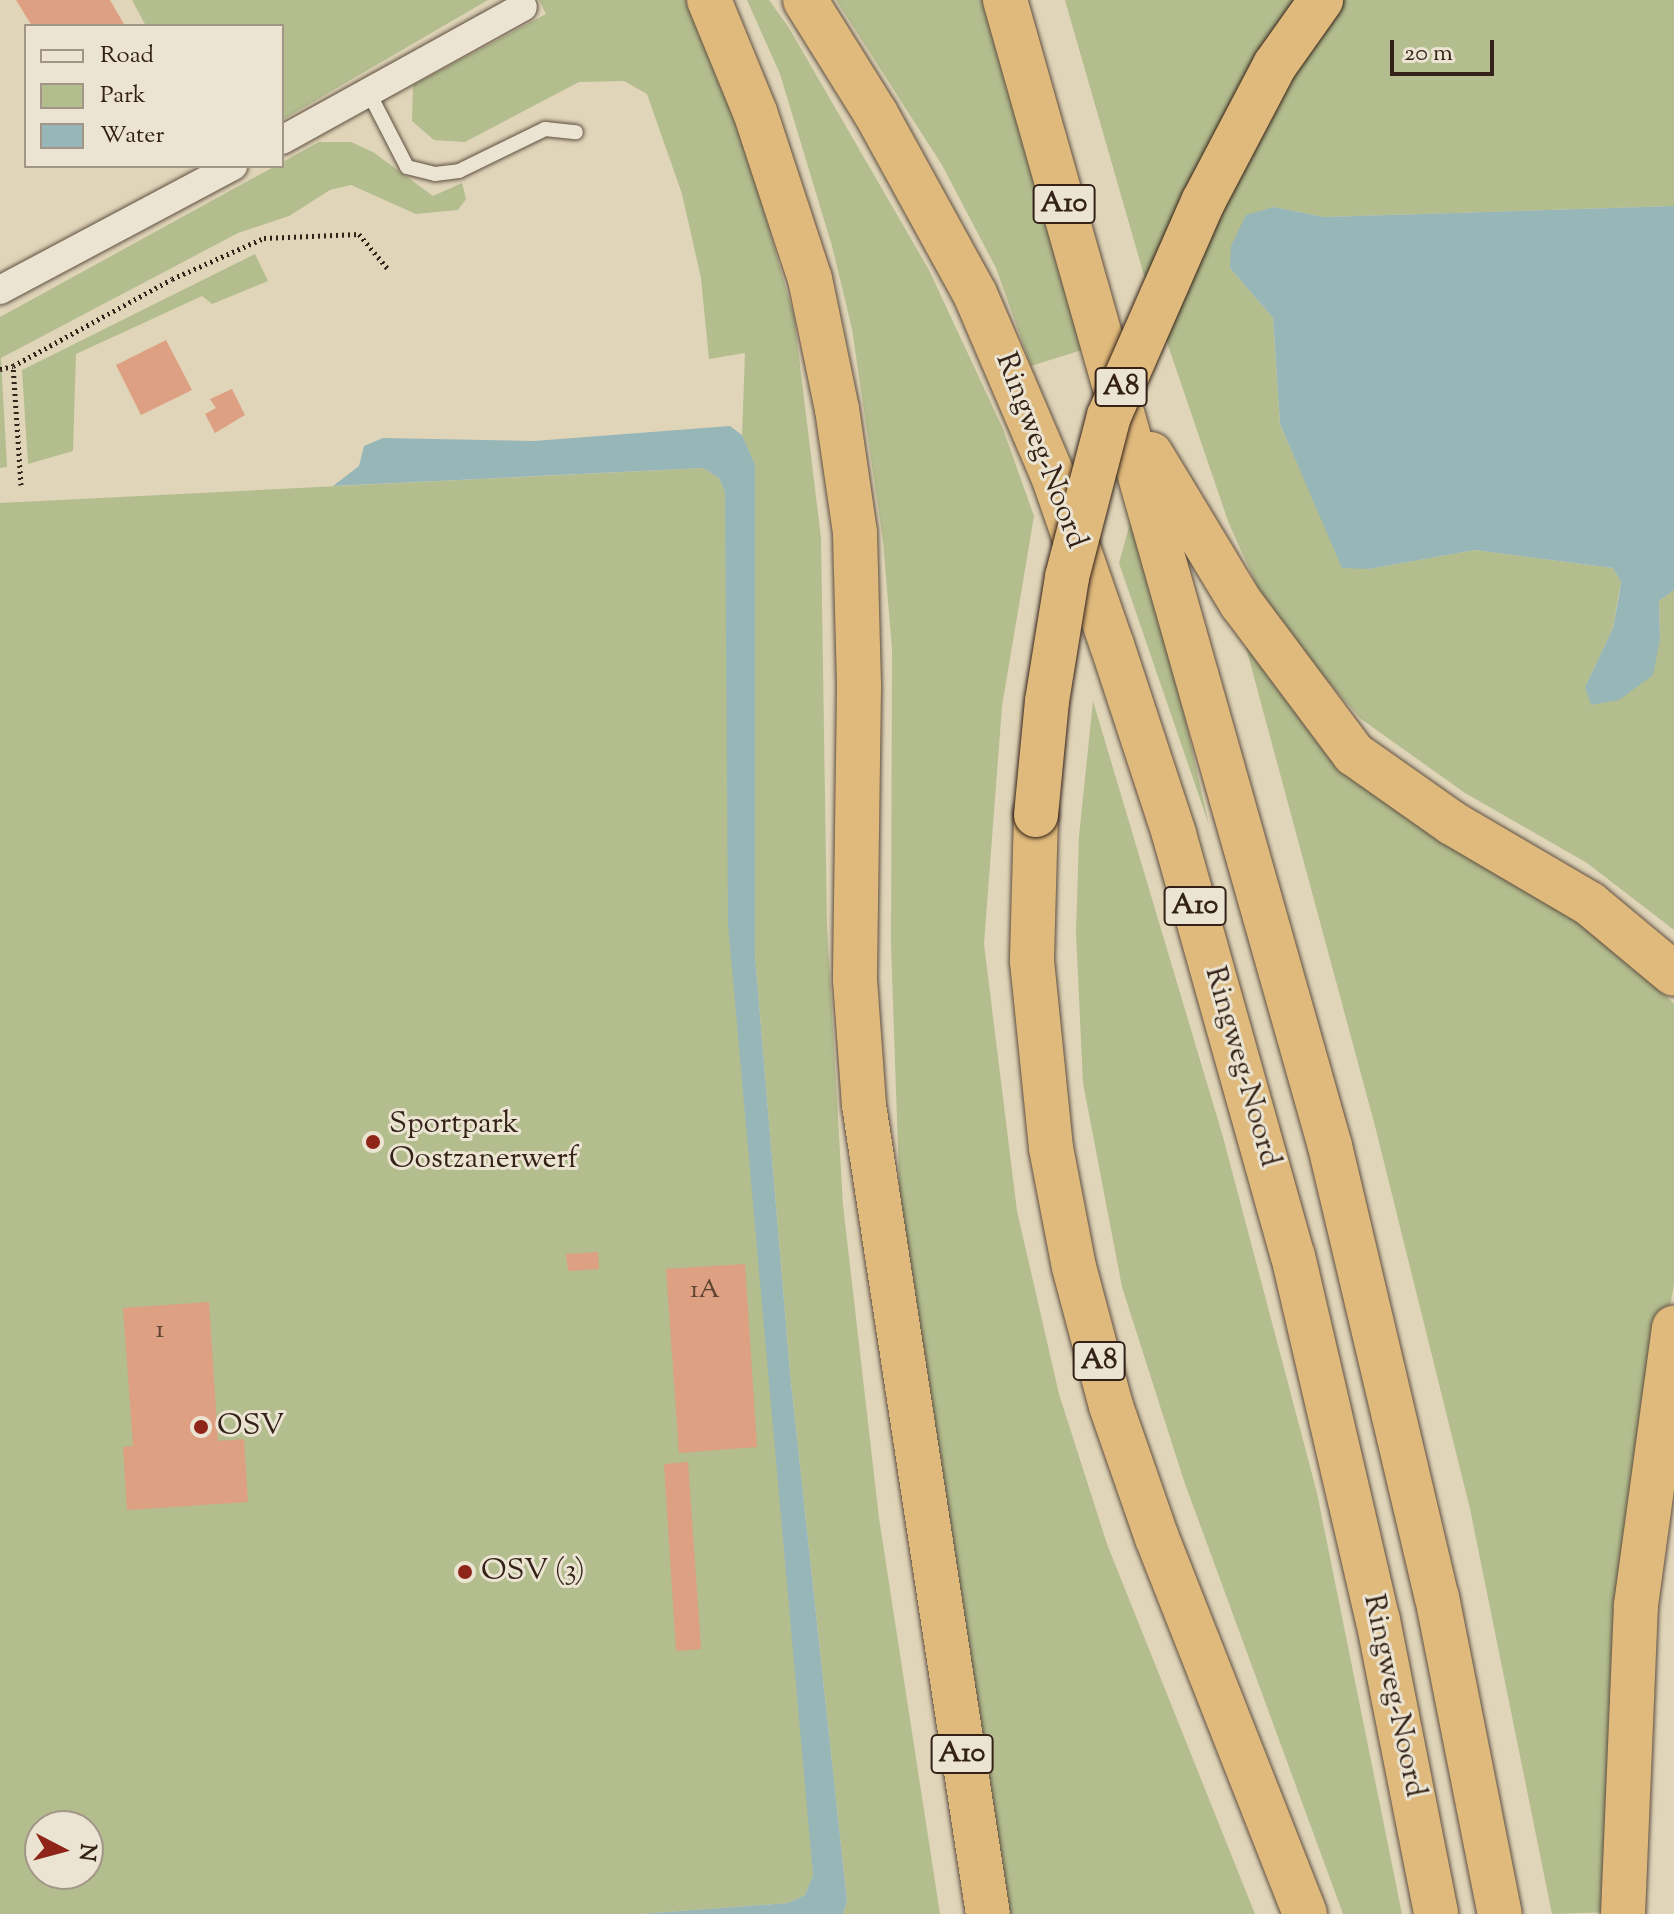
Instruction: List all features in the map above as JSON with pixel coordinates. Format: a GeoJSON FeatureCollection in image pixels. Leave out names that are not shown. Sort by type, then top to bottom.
{"type":"FeatureCollection","features":[{"type":"Feature","properties":{"kind":"highway","name":"A10"},"geometry":{"type":"LineString","coordinates":[[709,0],[755,112],[810,279],[837,409],[855,533],[859,687],[855,980],[864,1105],[979,1903]]}},
{"type":"Feature","properties":{"kind":"highway","name":"Ringweg-Noord"},"geometry":{"type":"LineString","coordinates":[[805,0],[876,114],[975,294],[1053,476],[1112,645],[1174,834],[1293,1256],[1378,1620],[1436,1914]]}},
{"type":"Feature","properties":{"kind":"highway","name":"Ringweg-Noord"},"geometry":{"type":"LineString","coordinates":[[1005,0],[1123,407],[1342,1191],[1434,1582],[1500,1914]]}},
{"type":"Feature","properties":{"kind":"highway","name":"A8"},"geometry":{"type":"LineString","coordinates":[[1299,1896],[1157,1538],[1111,1406],[1074,1267],[1051,1148],[1032,961],[1036,815],[1047,701],[1067,577],[1109,416],[1203,202],[1275,65],[1321,0]]}},
{"type":"Feature","properties":{"kind":"highway","name":"A10"},"geometry":{"type":"LineString","coordinates":[[1123,407],[1241,603],[1354,754],[1452,823],[1590,904],[1674,974]]}},
{"type":"Feature","properties":{"kind":"highway"},"geometry":{"type":"LineString","coordinates":[[1623,1914],[1636,1605],[1674,1328]]}},
{"type":"Feature","properties":{"kind":"street"},"geometry":{"type":"LineString","coordinates":[[284,139],[523,7]]}},
{"type":"Feature","properties":{"kind":"street"},"geometry":{"type":"LineString","coordinates":[[0,290],[229,168]]}},
{"type":"Feature","properties":{"kind":"lane"},"geometry":{"type":"LineString","coordinates":[[369,93],[407,167],[435,174],[459,171],[545,129],[576,132]]}},
{"type":"Feature","properties":{"kind":"path"},"geometry":{"type":"LineString","coordinates":[[0,369],[13,366],[172,279],[264,238],[359,234],[388,269]]}},
{"type":"Feature","properties":{"kind":"path"},"geometry":{"type":"LineString","coordinates":[[13,366],[21,485]]}},
{"type":"Feature","properties":{"kind":"green space"},"geometry":{"type":"Polygon","coordinates":[[[132,0],[488,0],[284,119],[284,24],[145,24],[132,0]]]}},
{"type":"Feature","properties":{"kind":"green space"},"geometry":{"type":"Polygon","coordinates":[[[539,0],[686,0],[736,114],[794,316],[821,538],[827,925],[843,1205],[879,1518],[940,1914],[843,1914],[847,1901],[790,1373],[755,956],[755,466],[742,435],[745,353],[709,359],[701,278],[682,194],[647,94],[624,81],[579,82],[465,142],[434,140],[412,121],[413,85],[546,14],[539,0]]]}},
{"type":"Feature","properties":{"kind":"green space"},"geometry":{"type":"Polygon","coordinates":[[[747,0],[769,0],[789,28],[929,270],[1003,429],[1034,516],[1002,706],[984,944],[1017,1211],[1059,1394],[1107,1544],[1255,1914],[1003,1914],[900,1207],[891,945],[892,649],[883,541],[852,329],[832,246],[780,74],[747,0]]]}},
{"type":"Feature","properties":{"kind":"green space"},"geometry":{"type":"Polygon","coordinates":[[[836,0],[988,0],[1085,349],[1031,366],[996,268],[942,165],[836,0]]]}},
{"type":"Feature","properties":{"kind":"green space"},"geometry":{"type":"Polygon","coordinates":[[[1065,0],[1674,0],[1674,206],[1324,217],[1274,207],[1230,268],[1273,318],[1280,424],[1299,468],[1369,569],[1475,550],[1613,568],[1621,582],[1613,628],[1585,687],[1660,640],[1659,601],[1674,590],[1674,930],[1587,863],[1465,793],[1361,719],[1272,618],[1229,524],[1143,272],[1065,0]]]}},
{"type":"Feature","properties":{"kind":"green space"},"geometry":{"type":"Polygon","coordinates":[[[319,142],[351,142],[373,152],[433,196],[462,183],[466,199],[458,210],[416,214],[351,185],[330,190],[289,216],[238,233],[1,358],[7,467],[0,468],[0,317],[272,168],[284,168],[284,161],[319,142]]]}},
{"type":"Feature","properties":{"kind":"green space"},"geometry":{"type":"Polygon","coordinates":[[[255,254],[268,281],[212,304],[202,296],[76,354],[73,451],[28,464],[22,370],[255,254]]]}},
{"type":"Feature","properties":{"kind":"green space","name":"Sportpark Oostzanerwerf"},"geometry":{"type":"Polygon","coordinates":[[[703,468],[719,478],[725,492],[813,1875],[805,1895],[788,1903],[640,1914],[0,1914],[0,503],[703,468]]]}},
{"type":"Feature","properties":{"kind":"green space"},"geometry":{"type":"Polygon","coordinates":[[[1132,516],[1187,727],[1209,825],[1119,563],[1132,516]]]}},
{"type":"Feature","properties":{"kind":"green space"},"geometry":{"type":"Polygon","coordinates":[[[1244,640],[1482,852],[1634,962],[1674,1004],[1674,1284],[1654,1400],[1612,1912],[1552,1914],[1470,1509],[1375,1126],[1244,640]]]}},
{"type":"Feature","properties":{"kind":"green space"},"geometry":{"type":"Polygon","coordinates":[[[1093,701],[1223,1137],[1317,1493],[1402,1914],[1343,1914],[1184,1481],[1122,1287],[1083,1083],[1076,933],[1079,836],[1093,701]]]}},
{"type":"Feature","properties":{"kind":"water"},"geometry":{"type":"Polygon","coordinates":[[[1674,206],[1674,590],[1659,601],[1660,640],[1653,675],[1619,700],[1591,705],[1585,687],[1613,628],[1619,596],[1621,582],[1613,568],[1475,550],[1369,569],[1342,568],[1280,424],[1273,318],[1230,268],[1231,246],[1246,215],[1274,207],[1324,217],[1674,206]]]}},
{"type":"Feature","properties":{"kind":"water"},"geometry":{"type":"Polygon","coordinates":[[[730,426],[742,435],[755,465],[755,956],[790,1373],[847,1901],[843,1914],[640,1914],[788,1903],[805,1895],[813,1875],[728,924],[725,492],[719,478],[703,468],[333,486],[359,466],[364,446],[383,438],[534,441],[730,426]]]}},
{"type":"Feature","properties":{"kind":"building"},"geometry":{"type":"Polygon","coordinates":[[[16,0],[110,0],[124,24],[31,24],[16,0]]]}},
{"type":"Feature","properties":{"kind":"building"},"geometry":{"type":"Polygon","coordinates":[[[166,340],[192,390],[141,415],[116,365],[166,340]]]}},
{"type":"Feature","properties":{"kind":"building"},"geometry":{"type":"Polygon","coordinates":[[[232,389],[245,415],[215,433],[205,414],[216,408],[210,399],[232,389]]]}},
{"type":"Feature","properties":{"kind":"building"},"geometry":{"type":"Polygon","coordinates":[[[598,1252],[599,1269],[568,1271],[566,1254],[598,1252]]]}},
{"type":"Feature","properties":{"kind":"building"},"geometry":{"type":"Polygon","coordinates":[[[745,1264],[757,1447],[679,1453],[666,1269],[745,1264]]]}},
{"type":"Feature","properties":{"kind":"building"},"geometry":{"type":"Polygon","coordinates":[[[209,1302],[218,1441],[244,1439],[248,1502],[127,1510],[123,1447],[133,1446],[123,1308],[209,1302]]]}},
{"type":"Feature","properties":{"kind":"building"},"geometry":{"type":"Polygon","coordinates":[[[688,1462],[701,1649],[676,1651],[664,1464],[688,1462]]]}},
{"type":"Feature","properties":{"kind":"place","name":"Sportpark Oostzanerwerf"},"geometry":{"type":"Point","coordinates":[373,1142]}},
{"type":"Feature","properties":{"kind":"place","name":"OSV"},"geometry":{"type":"Point","coordinates":[201,1427]}},
{"type":"Feature","properties":{"kind":"place","name":"OSV (3)"},"geometry":{"type":"Point","coordinates":[465,1572]}}]}
